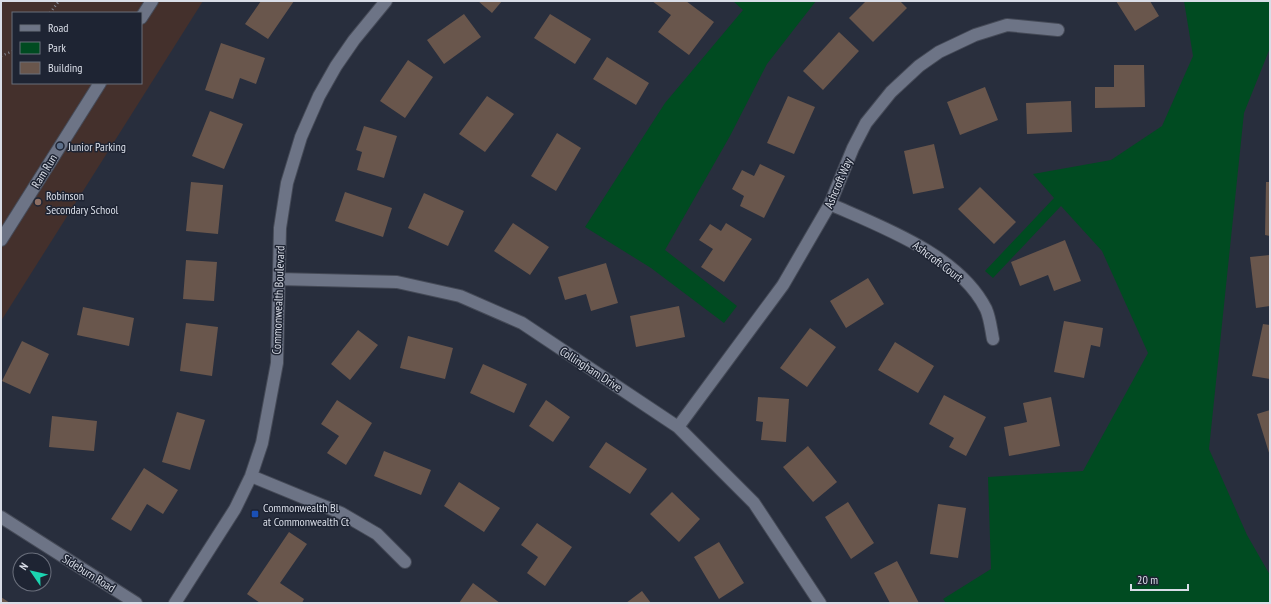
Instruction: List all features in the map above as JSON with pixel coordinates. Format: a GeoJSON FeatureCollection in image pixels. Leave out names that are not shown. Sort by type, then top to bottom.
{"type":"FeatureCollection","features":[{"type":"Feature","properties":{"kind":"street"},"geometry":{"type":"LineString","coordinates":[[142,16],[152,1]]}},
{"type":"Feature","properties":{"kind":"street","name":"Commonwealth Boulevard"},"geometry":{"type":"LineString","coordinates":[[175,603],[234,509],[252,476],[265,428],[277,363],[280,228],[287,183],[301,137],[318,96],[336,66],[354,40],[386,1]]}},
{"type":"Feature","properties":{"kind":"street","name":"Ashcroft Way"},"geometry":{"type":"LineString","coordinates":[[678,427],[783,285],[830,204],[852,148],[866,123],[891,92],[919,66],[957,42],[1007,25],[1058,30]]}},
{"type":"Feature","properties":{"kind":"street","name":"Ram Run"},"geometry":{"type":"LineString","coordinates":[[1,240],[99,84]]}},
{"type":"Feature","properties":{"kind":"street","name":"Ashcroft Court"},"geometry":{"type":"LineString","coordinates":[[830,204],[916,243],[949,267],[970,286],[985,308],[989,316],[993,339]]}},
{"type":"Feature","properties":{"kind":"street","name":"Collingham Drive"},"geometry":{"type":"LineString","coordinates":[[279,279],[397,282],[460,296],[522,323],[678,427],[754,503],[820,603]]}},
{"type":"Feature","properties":{"kind":"street"},"geometry":{"type":"LineString","coordinates":[[252,476],[341,513],[377,534],[405,562]]}},
{"type":"Feature","properties":{"kind":"street","name":"Sideburn Road"},"geometry":{"type":"LineString","coordinates":[[1,517],[136,603]]}},
{"type":"Feature","properties":{"kind":"path"},"geometry":{"type":"LineString","coordinates":[[51,12],[58,1]]}},
{"type":"Feature","properties":{"kind":"path"},"geometry":{"type":"LineString","coordinates":[[1,56],[12,50]]}},
{"type":"Feature","properties":{"kind":"shaded area","name":"Robinson Secondary School"},"geometry":{"type":"Polygon","coordinates":[[[1,1],[203,1],[1,321],[1,1]]]}},
{"type":"Feature","properties":{"kind":"green space"},"geometry":{"type":"Polygon","coordinates":[[[733,1],[816,1],[767,64],[730,136],[665,250],[737,306],[724,323],[651,268],[585,227],[665,103],[743,10],[733,1]]]}},
{"type":"Feature","properties":{"kind":"green space"},"geometry":{"type":"Polygon","coordinates":[[[1184,1],[1270,1],[1270,48],[1244,113],[1209,449],[1247,535],[1270,575],[1270,603],[946,603],[943,599],[991,569],[988,477],[1083,471],[1148,353],[1102,251],[1061,206],[993,278],[985,271],[1054,198],[1033,174],[1111,160],[1162,126],[1193,56],[1184,1]]]}},
{"type":"Feature","properties":{"kind":"building"},"geometry":{"type":"Polygon","coordinates":[[[261,1],[294,1],[268,39],[245,24],[261,1]]]}},
{"type":"Feature","properties":{"kind":"building"},"geometry":{"type":"Polygon","coordinates":[[[478,1],[502,1],[492,13],[478,1]]]}},
{"type":"Feature","properties":{"kind":"building"},"geometry":{"type":"Polygon","coordinates":[[[652,1],[686,1],[714,22],[689,55],[658,32],[671,15],[652,1]]]}},
{"type":"Feature","properties":{"kind":"building"},"geometry":{"type":"Polygon","coordinates":[[[866,1],[900,1],[907,8],[873,42],[849,18],[866,1]]]}},
{"type":"Feature","properties":{"kind":"building"},"geometry":{"type":"Polygon","coordinates":[[[1116,1],[1150,1],[1159,16],[1135,31],[1116,1]]]}},
{"type":"Feature","properties":{"kind":"building"},"geometry":{"type":"Polygon","coordinates":[[[464,14],[481,37],[444,64],[427,40],[464,14]]]}},
{"type":"Feature","properties":{"kind":"building"},"geometry":{"type":"Polygon","coordinates":[[[550,14],[591,39],[575,64],[534,38],[550,14]]]}},
{"type":"Feature","properties":{"kind":"building"},"geometry":{"type":"Polygon","coordinates":[[[839,32],[859,51],[823,90],[803,71],[839,32]]]}},
{"type":"Feature","properties":{"kind":"building"},"geometry":{"type":"Polygon","coordinates":[[[221,43],[265,58],[256,84],[240,78],[233,99],[205,90],[221,43]]]}},
{"type":"Feature","properties":{"kind":"building"},"geometry":{"type":"Polygon","coordinates":[[[607,57],[649,83],[636,105],[593,79],[607,57]]]}},
{"type":"Feature","properties":{"kind":"building"},"geometry":{"type":"Polygon","coordinates":[[[408,60],[433,77],[405,118],[380,101],[408,60]]]}},
{"type":"Feature","properties":{"kind":"building"},"geometry":{"type":"Polygon","coordinates":[[[1114,65],[1144,65],[1145,107],[1095,108],[1095,87],[1114,87],[1114,65]]]}},
{"type":"Feature","properties":{"kind":"building"},"geometry":{"type":"Polygon","coordinates":[[[985,87],[998,120],[960,135],[947,102],[985,87]]]}},
{"type":"Feature","properties":{"kind":"building"},"geometry":{"type":"Polygon","coordinates":[[[487,96],[514,114],[485,152],[459,134],[487,96]]]}},
{"type":"Feature","properties":{"kind":"building"},"geometry":{"type":"Polygon","coordinates":[[[788,96],[815,107],[794,154],[767,143],[788,96]]]}},
{"type":"Feature","properties":{"kind":"building"},"geometry":{"type":"Polygon","coordinates":[[[1071,101],[1072,132],[1027,134],[1026,103],[1071,101]]]}},
{"type":"Feature","properties":{"kind":"building"},"geometry":{"type":"Polygon","coordinates":[[[210,111],[243,124],[224,169],[192,156],[210,111]]]}},
{"type":"Feature","properties":{"kind":"building"},"geometry":{"type":"Polygon","coordinates":[[[364,126],[397,136],[384,178],[357,170],[362,152],[356,150],[364,126]]]}},
{"type":"Feature","properties":{"kind":"building"},"geometry":{"type":"Polygon","coordinates":[[[557,133],[581,148],[556,191],[531,176],[557,133]]]}},
{"type":"Feature","properties":{"kind":"building"},"geometry":{"type":"Polygon","coordinates":[[[934,144],[944,188],[913,194],[904,151],[934,144]]]}},
{"type":"Feature","properties":{"kind":"building"},"geometry":{"type":"Polygon","coordinates":[[[760,164],[785,176],[764,218],[740,206],[744,196],[732,189],[742,170],[754,176],[760,164]]]}},
{"type":"Feature","properties":{"kind":"building"},"geometry":{"type":"Polygon","coordinates":[[[191,182],[223,185],[218,234],[186,231],[191,182]]]}},
{"type":"Feature","properties":{"kind":"building"},"geometry":{"type":"Polygon","coordinates":[[[1266,182],[1270,182],[1270,236],[1265,235],[1266,182]]]}},
{"type":"Feature","properties":{"kind":"building"},"geometry":{"type":"Polygon","coordinates":[[[980,187],[1016,222],[994,244],[958,209],[980,187]]]}},
{"type":"Feature","properties":{"kind":"building"},"geometry":{"type":"Polygon","coordinates":[[[345,192],[392,208],[383,237],[335,221],[345,192]]]}},
{"type":"Feature","properties":{"kind":"building"},"geometry":{"type":"Polygon","coordinates":[[[424,193],[464,211],[448,246],[408,228],[424,193]]]}},
{"type":"Feature","properties":{"kind":"building"},"geometry":{"type":"Polygon","coordinates":[[[513,223],[549,247],[530,275],[494,251],[513,223]]]}},
{"type":"Feature","properties":{"kind":"building"},"geometry":{"type":"Polygon","coordinates":[[[726,223],[752,239],[724,282],[701,267],[713,249],[699,240],[710,224],[721,231],[726,223]]]}},
{"type":"Feature","properties":{"kind":"building"},"geometry":{"type":"Polygon","coordinates":[[[1065,240],[1081,281],[1054,291],[1048,275],[1020,286],[1011,262],[1065,240]]]}},
{"type":"Feature","properties":{"kind":"building"},"geometry":{"type":"Polygon","coordinates":[[[1270,255],[1270,306],[1256,308],[1250,257],[1270,255]]]}},
{"type":"Feature","properties":{"kind":"building"},"geometry":{"type":"Polygon","coordinates":[[[186,260],[217,262],[214,301],[183,299],[186,260]]]}},
{"type":"Feature","properties":{"kind":"building"},"geometry":{"type":"Polygon","coordinates":[[[606,263],[618,303],[591,311],[586,294],[565,300],[558,277],[606,263]]]}},
{"type":"Feature","properties":{"kind":"building"},"geometry":{"type":"Polygon","coordinates":[[[868,278],[884,304],[846,328],[830,301],[868,278]]]}},
{"type":"Feature","properties":{"kind":"building"},"geometry":{"type":"Polygon","coordinates":[[[679,306],[685,337],[636,347],[630,316],[679,306]]]}},
{"type":"Feature","properties":{"kind":"building"},"geometry":{"type":"Polygon","coordinates":[[[83,307],[134,318],[129,346],[77,335],[83,307]]]}},
{"type":"Feature","properties":{"kind":"building"},"geometry":{"type":"Polygon","coordinates":[[[1064,321],[1103,328],[1100,347],[1091,345],[1084,378],[1054,372],[1064,321]]]}},
{"type":"Feature","properties":{"kind":"building"},"geometry":{"type":"Polygon","coordinates":[[[186,323],[218,327],[212,376],[180,371],[186,323]]]}},
{"type":"Feature","properties":{"kind":"building"},"geometry":{"type":"Polygon","coordinates":[[[1263,324],[1270,325],[1270,379],[1252,376],[1263,324]]]}},
{"type":"Feature","properties":{"kind":"building"},"geometry":{"type":"Polygon","coordinates":[[[810,328],[836,347],[807,387],[780,368],[810,328]]]}},
{"type":"Feature","properties":{"kind":"building"},"geometry":{"type":"Polygon","coordinates":[[[358,330],[378,345],[350,380],[331,364],[358,330]]]}},
{"type":"Feature","properties":{"kind":"building"},"geometry":{"type":"Polygon","coordinates":[[[408,336],[453,348],[445,379],[400,368],[408,336]]]}},
{"type":"Feature","properties":{"kind":"building"},"geometry":{"type":"Polygon","coordinates":[[[22,341],[49,354],[30,394],[2,381],[22,341]]]}},
{"type":"Feature","properties":{"kind":"building"},"geometry":{"type":"Polygon","coordinates":[[[895,342],[934,366],[918,393],[878,370],[895,342]]]}},
{"type":"Feature","properties":{"kind":"building"},"geometry":{"type":"Polygon","coordinates":[[[483,364],[527,384],[514,413],[470,393],[483,364]]]}},
{"type":"Feature","properties":{"kind":"building"},"geometry":{"type":"Polygon","coordinates":[[[944,395],[986,417],[966,456],[949,447],[954,438],[929,424],[944,395]]]}},
{"type":"Feature","properties":{"kind":"building"},"geometry":{"type":"Polygon","coordinates":[[[758,397],[789,399],[786,442],[761,440],[763,422],[756,421],[758,397]]]}},
{"type":"Feature","properties":{"kind":"building"},"geometry":{"type":"Polygon","coordinates":[[[1051,397],[1060,446],[1009,456],[1004,427],[1027,422],[1023,403],[1051,397]]]}},
{"type":"Feature","properties":{"kind":"building"},"geometry":{"type":"Polygon","coordinates":[[[337,400],[372,423],[346,465],[327,453],[339,436],[321,424],[337,400]]]}},
{"type":"Feature","properties":{"kind":"building"},"geometry":{"type":"Polygon","coordinates":[[[546,400],[570,417],[553,442],[529,426],[546,400]]]}},
{"type":"Feature","properties":{"kind":"building"},"geometry":{"type":"Polygon","coordinates":[[[1270,410],[1270,456],[1257,414],[1270,410]]]}},
{"type":"Feature","properties":{"kind":"building"},"geometry":{"type":"Polygon","coordinates":[[[177,412],[205,420],[190,470],[162,462],[177,412]]]}},
{"type":"Feature","properties":{"kind":"building"},"geometry":{"type":"Polygon","coordinates":[[[52,416],[97,421],[94,451],[49,447],[52,416]]]}},
{"type":"Feature","properties":{"kind":"building"},"geometry":{"type":"Polygon","coordinates":[[[606,442],[647,469],[630,494],[589,467],[606,442]]]}},
{"type":"Feature","properties":{"kind":"building"},"geometry":{"type":"Polygon","coordinates":[[[808,446],[837,482],[813,502],[783,467],[808,446]]]}},
{"type":"Feature","properties":{"kind":"building"},"geometry":{"type":"Polygon","coordinates":[[[384,451],[431,470],[421,495],[374,476],[384,451]]]}},
{"type":"Feature","properties":{"kind":"building"},"geometry":{"type":"Polygon","coordinates":[[[144,468],[178,490],[163,514],[147,504],[131,531],[111,519],[144,468]]]}},
{"type":"Feature","properties":{"kind":"building"},"geometry":{"type":"Polygon","coordinates":[[[459,482],[500,508],[484,532],[444,506],[459,482]]]}},
{"type":"Feature","properties":{"kind":"building"},"geometry":{"type":"Polygon","coordinates":[[[672,492],[700,519],[679,542],[650,514],[672,492]]]}},
{"type":"Feature","properties":{"kind":"building"},"geometry":{"type":"Polygon","coordinates":[[[848,502],[874,543],[851,559],[825,517],[848,502]]]}},
{"type":"Feature","properties":{"kind":"building"},"geometry":{"type":"Polygon","coordinates":[[[938,504],[966,508],[958,558],[930,554],[938,504]]]}},
{"type":"Feature","properties":{"kind":"building"},"geometry":{"type":"Polygon","coordinates":[[[537,523],[572,547],[545,586],[527,573],[538,557],[521,545],[537,523]]]}},
{"type":"Feature","properties":{"kind":"building"},"geometry":{"type":"Polygon","coordinates":[[[289,532],[307,544],[280,583],[304,599],[302,603],[260,603],[247,594],[289,532]]]}},
{"type":"Feature","properties":{"kind":"building"},"geometry":{"type":"Polygon","coordinates":[[[719,542],[744,583],[719,599],[694,557],[719,542]]]}},
{"type":"Feature","properties":{"kind":"building"},"geometry":{"type":"Polygon","coordinates":[[[897,561],[919,603],[890,603],[874,573],[897,561]]]}},
{"type":"Feature","properties":{"kind":"building"},"geometry":{"type":"Polygon","coordinates":[[[473,583],[500,603],[459,603],[473,583]]]}},
{"type":"Feature","properties":{"kind":"building"},"geometry":{"type":"Polygon","coordinates":[[[642,591],[651,603],[626,603],[642,591]]]}},
{"type":"Feature","properties":{"kind":"building"},"geometry":{"type":"Polygon","coordinates":[[[1,597],[10,603],[1,603],[1,597]]]}},
{"type":"Feature","properties":{"kind":"place","name":"Junior Parking"},"geometry":{"type":"Point","coordinates":[60,146]}},
{"type":"Feature","properties":{"kind":"place","name":"Robinson Secondary School"},"geometry":{"type":"Point","coordinates":[38,202]}},
{"type":"Feature","properties":{"kind":"place","name":"Commonwealth Bl at Commonwealth Ct"},"geometry":{"type":"Point","coordinates":[255,514]}}]}
